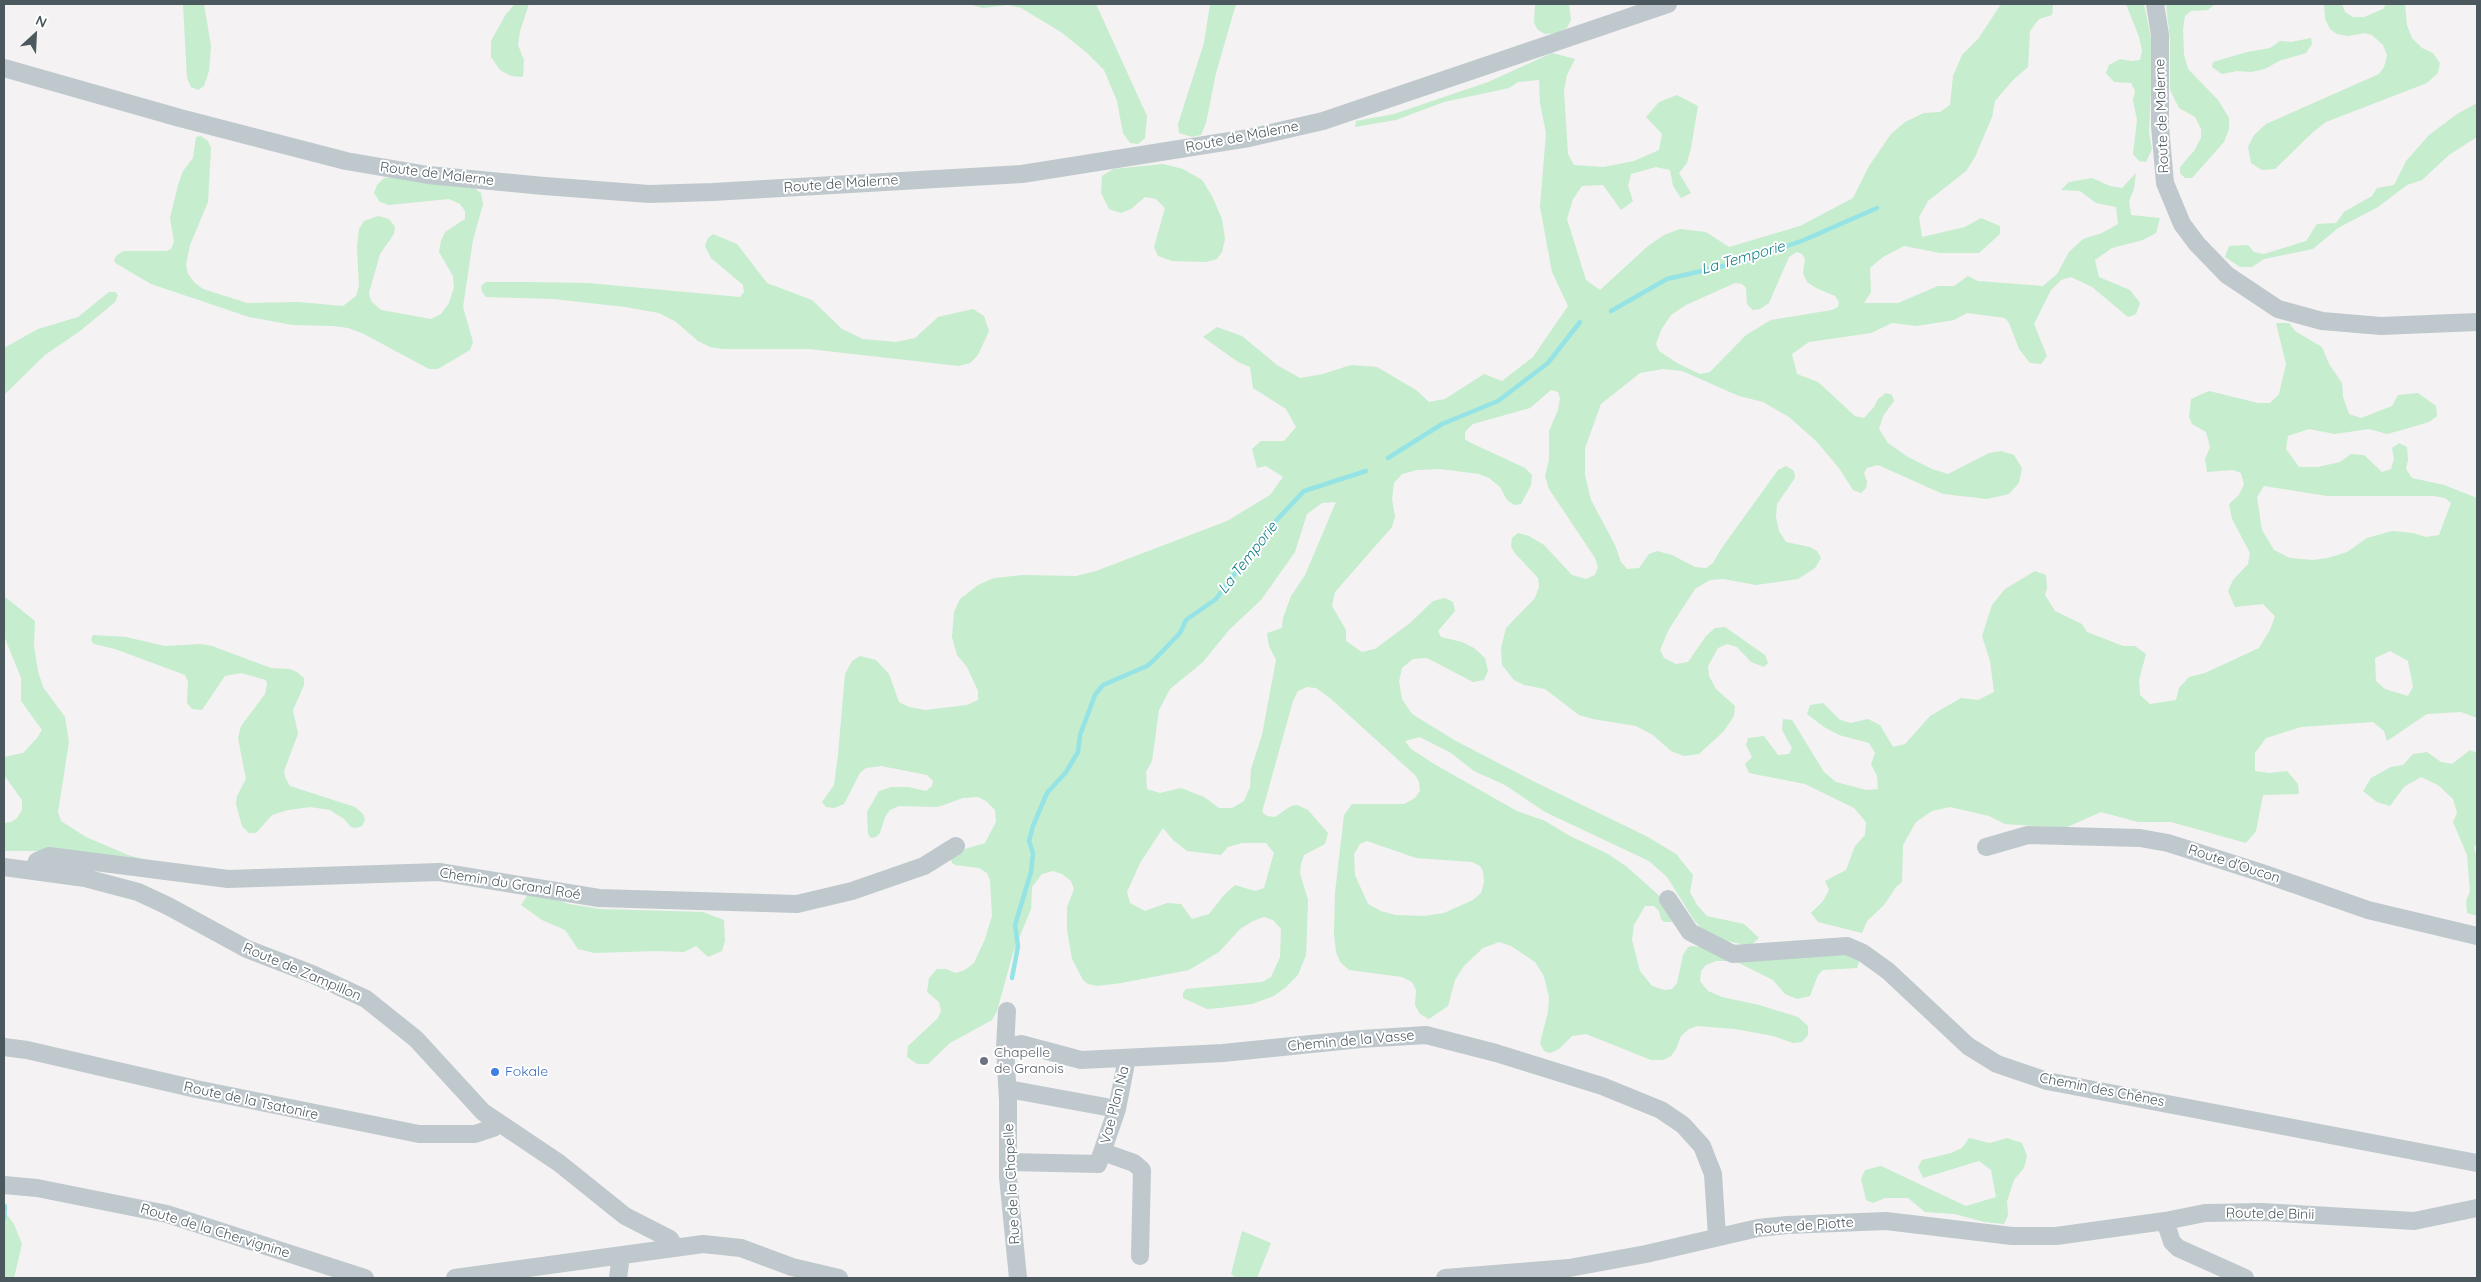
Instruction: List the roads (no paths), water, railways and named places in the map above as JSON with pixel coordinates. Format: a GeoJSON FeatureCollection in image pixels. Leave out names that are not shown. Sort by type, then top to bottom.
{"type":"FeatureCollection","features":[{"type":"Feature","properties":{"kind":"street","name":"Route de Malerne"},"geometry":{"type":"LineString","coordinates":[[4,68],[180,118],[346,161],[428,175],[544,186],[649,194],[704,192],[1022,174],[1249,138],[1323,121],[1668,4]]}},
{"type":"Feature","properties":{"kind":"street","name":"Route de Malerne"},"geometry":{"type":"LineString","coordinates":[[2155,4],[2160,35],[2160,126],[2165,183],[2182,224],[2227,275],[2278,309],[2322,321],[2381,326],[2477,322]]}},
{"type":"Feature","properties":{"kind":"street","name":"Route d'Oucon"},"geometry":{"type":"LineString","coordinates":[[1986,847],[2028,835],[2140,838],[2168,843],[2368,910],[2477,936]]}},
{"type":"Feature","properties":{"kind":"street","name":"Chemin du Grand Roé"},"geometry":{"type":"LineString","coordinates":[[33,871],[37,861],[49,856],[228,879],[439,872],[599,898],[797,904],[852,891],[924,866],[956,846]]}},
{"type":"Feature","properties":{"kind":"street","name":"Route de Zampillon"},"geometry":{"type":"LineString","coordinates":[[4,868],[85,878],[114,884],[138,892],[247,949],[312,974],[360,996],[416,1039],[470,1099],[499,1123],[559,1163],[625,1216],[671,1240],[675,1247]]}},
{"type":"Feature","properties":{"kind":"street","name":"Chemin des Chênes"},"geometry":{"type":"LineString","coordinates":[[1668,899],[1690,932],[1733,954],[1847,946],[1863,953],[1888,972],[1968,1046],[1997,1064],[2047,1081],[2477,1163]]}},
{"type":"Feature","properties":{"kind":"street","name":"Rue de la Chapelle"},"geometry":{"type":"LineString","coordinates":[[1007,1011],[1005,1048],[1008,1089],[1008,1162],[1018,1278]]}},
{"type":"Feature","properties":{"kind":"street","name":"Chemin de la Vasse"},"geometry":{"type":"LineString","coordinates":[[1005,1048],[1021,1044],[1081,1060],[1222,1053],[1361,1039],[1426,1035],[1496,1053],[1602,1086],[1661,1110],[1683,1125],[1702,1146],[1713,1174],[1717,1236]]}},
{"type":"Feature","properties":{"kind":"street","name":"Route de la Tsatonire"},"geometry":{"type":"LineString","coordinates":[[4,1047],[27,1050],[167,1083],[419,1134],[475,1134],[493,1128],[499,1123]]}},
{"type":"Feature","properties":{"kind":"street","name":"Vae Plan Na"},"geometry":{"type":"LineString","coordinates":[[1008,1162],[1094,1165],[1100,1162],[1117,1109],[1127,1058]]}},
{"type":"Feature","properties":{"kind":"street"},"geometry":{"type":"LineString","coordinates":[[1008,1089],[1117,1109]]}},
{"type":"Feature","properties":{"kind":"street","name":"Vae Plan Na"},"geometry":{"type":"LineString","coordinates":[[1103,1152],[1134,1163],[1142,1170],[1140,1256]]}},
{"type":"Feature","properties":{"kind":"street","name":"Route de la Chervignine"},"geometry":{"type":"LineString","coordinates":[[4,1185],[37,1188],[167,1214],[365,1278]]}},
{"type":"Feature","properties":{"kind":"street","name":"Route de Binii"},"geometry":{"type":"LineString","coordinates":[[2165,1221],[2205,1213],[2262,1212],[2414,1221],[2477,1208]]}},
{"type":"Feature","properties":{"kind":"street"},"geometry":{"type":"LineString","coordinates":[[2165,1221],[2172,1242],[2178,1248],[2245,1278]]}},
{"type":"Feature","properties":{"kind":"street","name":"Route de Piotte"},"geometry":{"type":"LineString","coordinates":[[1445,1278],[1568,1268],[1646,1254],[1717,1236],[1758,1228],[1787,1225],[1886,1222],[2012,1236],[2056,1236],[2165,1221]]}},
{"type":"Feature","properties":{"kind":"street"},"geometry":{"type":"LineString","coordinates":[[455,1278],[703,1244],[734,1246],[792,1267],[838,1278]]}},
{"type":"Feature","properties":{"kind":"street"},"geometry":{"type":"LineString","coordinates":[[618,1278],[621,1255]]}},
{"type":"Feature","properties":{"kind":"waterway","name":"La Temporie"},"geometry":{"type":"LineString","coordinates":[[1611,311],[1667,279],[1745,261],[1804,240],[1877,208]]}},
{"type":"Feature","properties":{"kind":"waterway","name":"La Temporie"},"geometry":{"type":"LineString","coordinates":[[1388,458],[1442,424],[1498,401],[1548,363],[1580,322]]}},
{"type":"Feature","properties":{"kind":"waterway","name":"La Temporie"},"geometry":{"type":"LineString","coordinates":[[1012,978],[1018,946],[1015,925],[1031,872],[1033,853],[1029,841],[1033,826],[1047,793],[1066,772],[1078,752],[1080,735],[1095,695],[1103,685],[1147,666],[1153,661],[1180,633],[1186,620],[1216,599],[1269,528],[1304,491],[1366,471]]}},
{"type":"Feature","properties":{"kind":"waterway"},"geometry":{"type":"LineString","coordinates":[[4,1219],[5,1206]]}},
{"type":"Feature","properties":{"kind":"place","name":"Chapelle de Granois"},"geometry":{"type":"Point","coordinates":[984,1061]}},
{"type":"Feature","properties":{"kind":"place","name":"Fokale"},"geometry":{"type":"Point","coordinates":[495,1072]}}]}
